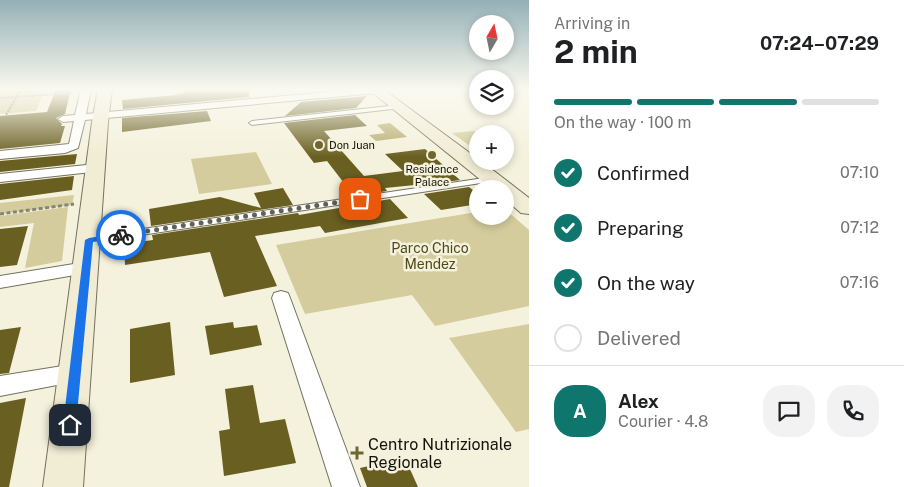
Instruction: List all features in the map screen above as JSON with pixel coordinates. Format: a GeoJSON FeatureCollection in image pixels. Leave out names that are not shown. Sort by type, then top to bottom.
{"type":"FeatureCollection","features":[{"type":"Feature","properties":{"kind":"street"},"geometry":{"type":"LineString","coordinates":[[63,487],[96,168],[90,112]]}},
{"type":"Feature","properties":{"kind":"street"},"geometry":{"type":"LineString","coordinates":[[63,119],[144,112]]}},
{"type":"Feature","properties":{"kind":"street"},"geometry":{"type":"LineString","coordinates":[[405,112],[494,180]]}},
{"type":"Feature","properties":{"kind":"street"},"geometry":{"type":"LineString","coordinates":[[0,155],[74,146],[90,117]]}},
{"type":"Feature","properties":{"kind":"street"},"geometry":{"type":"LineString","coordinates":[[0,178],[96,168]]}},
{"type":"Feature","properties":{"kind":"street"},"geometry":{"type":"LineString","coordinates":[[514,196],[529,208]]}},
{"type":"Feature","properties":{"kind":"street"},"geometry":{"type":"LineString","coordinates":[[0,282],[86,268]]}},
{"type":"Feature","properties":{"kind":"street"},"geometry":{"type":"LineString","coordinates":[[281,298],[346,487]]}},
{"type":"Feature","properties":{"kind":"street"},"geometry":{"type":"LineString","coordinates":[[0,386],[75,373]]}},
{"type":"Feature","properties":{"kind":"lane"},"geometry":{"type":"LineString","coordinates":[[252,123],[356,112]]}},
{"type":"Feature","properties":{"kind":"lane"},"geometry":{"type":"LineString","coordinates":[[89,240],[469,189]]}},
{"type":"Feature","properties":{"kind":"path"},"geometry":{"type":"LineString","coordinates":[[0,214],[93,202]]}},
{"type":"Feature","properties":{"kind":"green space"},"geometry":{"type":"Polygon","coordinates":[[[0,112],[27,112],[0,114],[0,112]]]}},
{"type":"Feature","properties":{"kind":"green space"},"geometry":{"type":"Polygon","coordinates":[[[469,131],[469,145],[452,133],[469,131]]]}},
{"type":"Feature","properties":{"kind":"green space"},"geometry":{"type":"Polygon","coordinates":[[[256,152],[272,184],[199,194],[191,159],[256,152]]]}},
{"type":"Feature","properties":{"kind":"green space"},"geometry":{"type":"Polygon","coordinates":[[[74,195],[72,205],[0,214],[0,203],[74,195]]]}},
{"type":"Feature","properties":{"kind":"green space"},"geometry":{"type":"Polygon","coordinates":[[[68,207],[62,261],[25,268],[34,223],[0,227],[0,216],[68,207]]]}},
{"type":"Feature","properties":{"kind":"green space","name":"Parco Chico Mendez"},"geometry":{"type":"Polygon","coordinates":[[[469,213],[469,225],[514,225],[514,217],[529,230],[529,306],[435,326],[412,295],[305,314],[276,245],[469,213]]]}},
{"type":"Feature","properties":{"kind":"green space"},"geometry":{"type":"Polygon","coordinates":[[[529,324],[529,429],[516,432],[449,338],[529,324]]]}},
{"type":"Feature","properties":{"kind":"shaded area"},"geometry":{"type":"Polygon","coordinates":[[[390,123],[407,137],[376,141],[369,135],[385,133],[377,125],[390,123]]]}},
{"type":"Feature","properties":{"kind":"building"},"geometry":{"type":"Polygon","coordinates":[[[66,112],[65,114],[56,118],[62,124],[61,126],[65,126],[60,143],[0,149],[0,116],[66,112]]]}},
{"type":"Feature","properties":{"kind":"building"},"geometry":{"type":"Polygon","coordinates":[[[207,112],[211,121],[122,132],[122,118],[207,112]]]}},
{"type":"Feature","properties":{"kind":"building"},"geometry":{"type":"Polygon","coordinates":[[[290,112],[323,112],[285,116],[290,112]]]}},
{"type":"Feature","properties":{"kind":"building"},"geometry":{"type":"Polygon","coordinates":[[[355,115],[367,126],[324,131],[364,176],[403,171],[385,154],[425,149],[460,180],[385,188],[387,191],[354,196],[327,161],[314,163],[284,123],[355,115]]]}},
{"type":"Feature","properties":{"kind":"building"},"geometry":{"type":"Polygon","coordinates":[[[77,154],[75,164],[0,172],[0,161],[77,154]]]}},
{"type":"Feature","properties":{"kind":"building"},"geometry":{"type":"Polygon","coordinates":[[[74,176],[72,190],[0,200],[0,184],[74,176]]]}},
{"type":"Feature","properties":{"kind":"building"},"geometry":{"type":"Polygon","coordinates":[[[469,187],[469,205],[441,210],[424,194],[469,187]]]}},
{"type":"Feature","properties":{"kind":"building"},"geometry":{"type":"Polygon","coordinates":[[[283,188],[293,205],[151,226],[149,209],[220,197],[261,208],[254,193],[283,188]]]}},
{"type":"Feature","properties":{"kind":"building"},"geometry":{"type":"Polygon","coordinates":[[[390,199],[408,218],[325,233],[320,226],[255,236],[277,286],[224,297],[210,252],[125,265],[124,244],[153,240],[152,235],[298,213],[299,215],[390,199]]]}},
{"type":"Feature","properties":{"kind":"building"},"geometry":{"type":"Polygon","coordinates":[[[28,226],[17,265],[0,267],[0,229],[28,226]]]}},
{"type":"Feature","properties":{"kind":"building"},"geometry":{"type":"Polygon","coordinates":[[[170,322],[175,375],[130,383],[130,329],[170,322]]]}},
{"type":"Feature","properties":{"kind":"building"},"geometry":{"type":"Polygon","coordinates":[[[233,322],[234,328],[257,325],[262,345],[210,355],[205,326],[233,322]]]}},
{"type":"Feature","properties":{"kind":"building"},"geometry":{"type":"Polygon","coordinates":[[[21,327],[9,373],[0,374],[0,330],[21,327]]]}},
{"type":"Feature","properties":{"kind":"building"},"geometry":{"type":"Polygon","coordinates":[[[253,385],[260,423],[285,419],[296,463],[224,476],[219,431],[230,429],[225,389],[253,385]]]}},
{"type":"Feature","properties":{"kind":"building"},"geometry":{"type":"Polygon","coordinates":[[[26,398],[9,487],[0,487],[0,403],[26,398]]]}},
{"type":"Feature","properties":{"kind":"building"},"geometry":{"type":"Polygon","coordinates":[[[405,458],[418,487],[367,487],[360,468],[405,458]]]}},
{"type":"Feature","properties":{"kind":"way so far"},"geometry":{"type":"LineString","coordinates":[[121,235],[360,199]]}},
{"type":"Feature","properties":{"kind":"place","name":"Don Juan"},"geometry":{"type":"Point","coordinates":[319,145]}},
{"type":"Feature","properties":{"kind":"place","name":"Residence Palace"},"geometry":{"type":"Point","coordinates":[432,155]}},
{"type":"Feature","properties":{"kind":"place","name":"Centro Nutrizionale Regionale"},"geometry":{"type":"Point","coordinates":[357,453]}},
{"type":"Feature","properties":{"kind":"route"},"geometry":{"type":"LineString","coordinates":[[70,425],[89,240],[121,235]]}}]}
